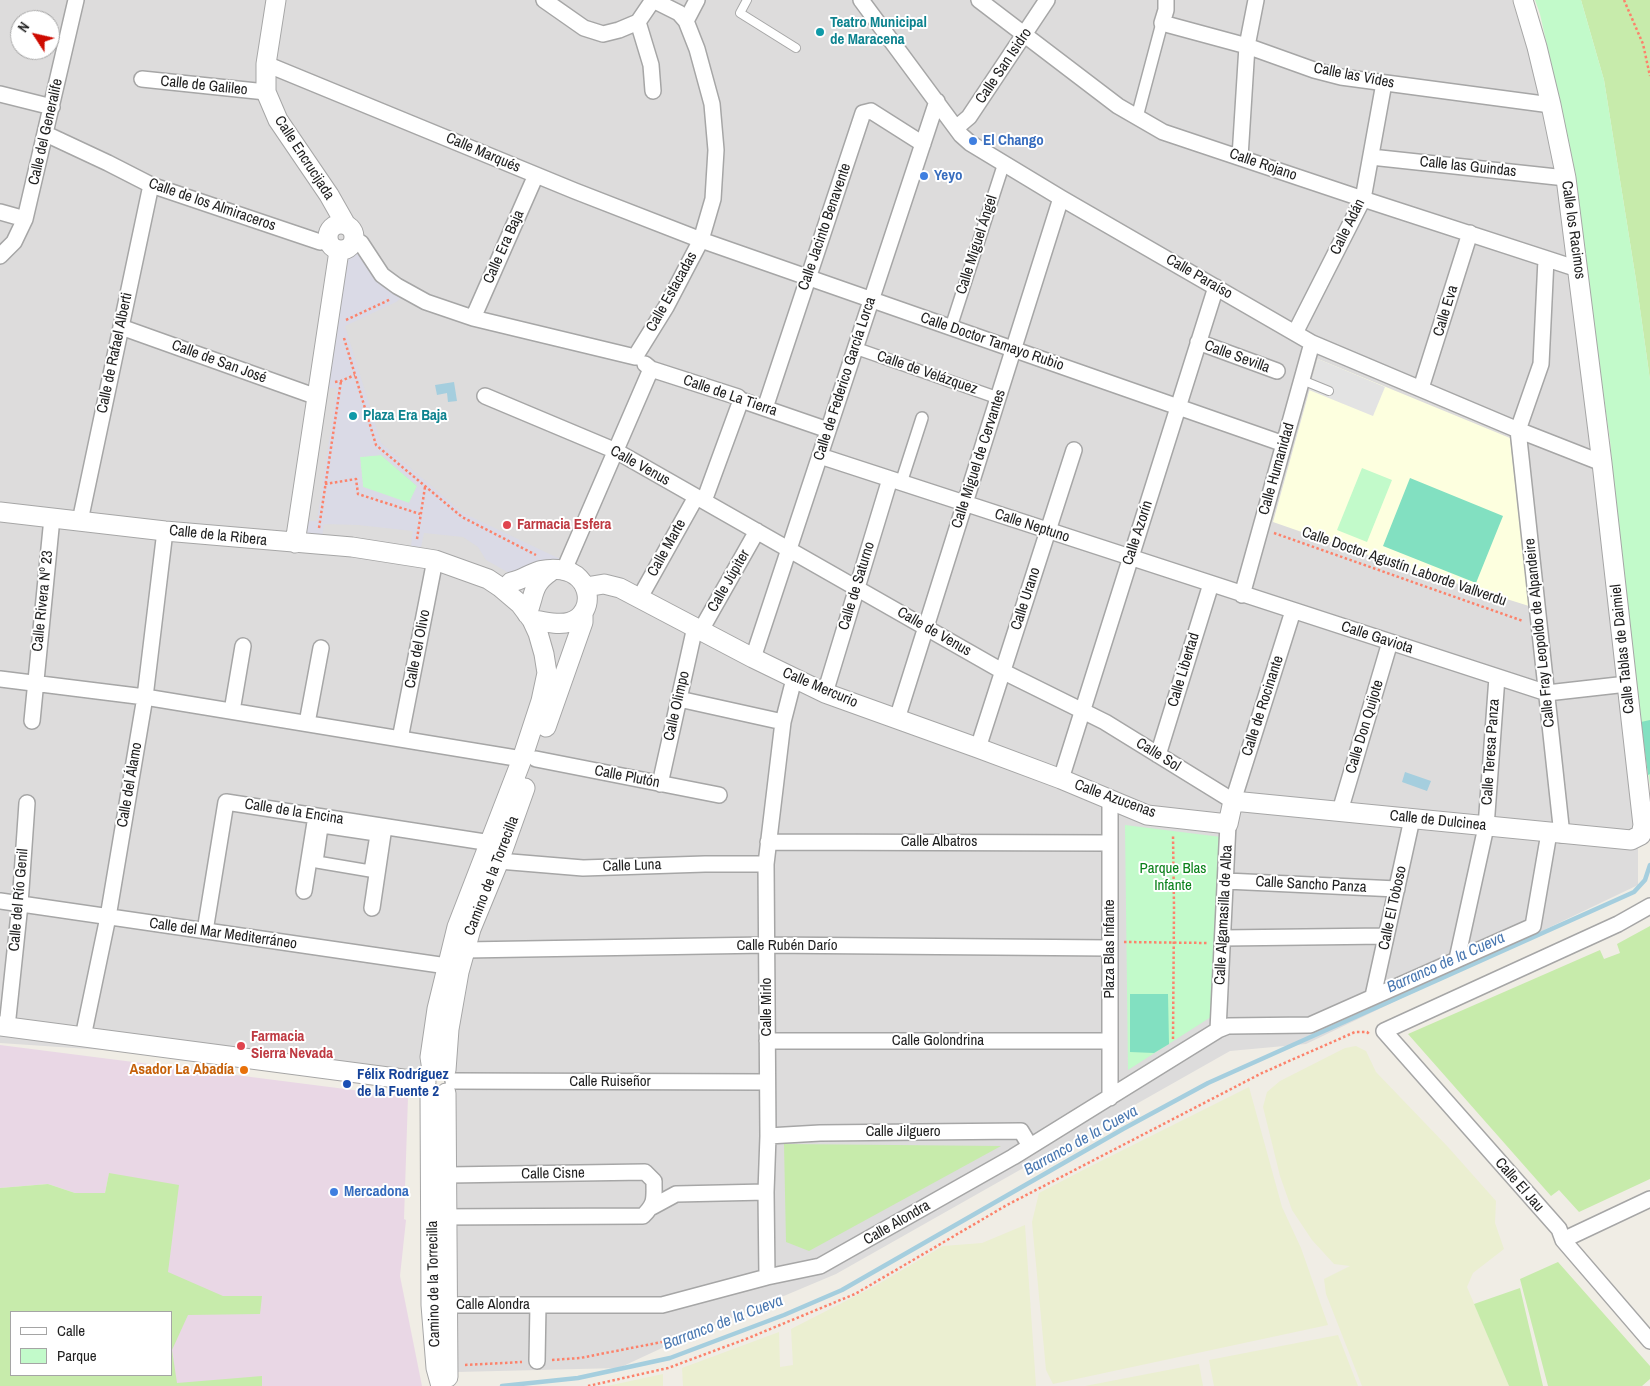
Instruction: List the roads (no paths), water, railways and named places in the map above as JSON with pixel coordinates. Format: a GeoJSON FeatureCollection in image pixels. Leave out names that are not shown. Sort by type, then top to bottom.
{"type":"FeatureCollection","features":[{"type":"Feature","properties":{"kind":"street","name":"Calle del Generalife"},"geometry":{"type":"LineString","coordinates":[[0,256],[14,242],[25,219],[76,0]]}},
{"type":"Feature","properties":{"kind":"street","name":"Calle Encrucijada"},"geometry":{"type":"LineString","coordinates":[[276,0],[266,64],[266,92],[278,120],[329,195],[350,232]]}},
{"type":"Feature","properties":{"kind":"street"},"geometry":{"type":"LineString","coordinates":[[544,0],[584,28],[603,34],[620,30],[638,22],[653,0],[679,13],[686,21],[697,0]]}},
{"type":"Feature","properties":{"kind":"street","name":"Calle Paraíso"},"geometry":{"type":"LineString","coordinates":[[861,0],[956,128],[970,144],[1312,343],[1518,430],[1602,463]]}},
{"type":"Feature","properties":{"kind":"street","name":"Calle Rojano"},"geometry":{"type":"LineString","coordinates":[[979,0],[1118,106],[1163,132],[1578,269]]}},
{"type":"Feature","properties":{"kind":"street","name":"Calle San Isidro"},"geometry":{"type":"LineString","coordinates":[[956,128],[969,117],[1047,0]]}},
{"type":"Feature","properties":{"kind":"street"},"geometry":{"type":"LineString","coordinates":[[1137,117],[1166,10],[1166,0]]}},
{"type":"Feature","properties":{"kind":"street"},"geometry":{"type":"LineString","coordinates":[[1240,157],[1248,46],[1256,0]]}},
{"type":"Feature","properties":{"kind":"street","name":"Calle los Racimos"},"geometry":{"type":"LineString","coordinates":[[1523,0],[1537,47],[1566,178],[1602,463]]}},
{"type":"Feature","properties":{"kind":"street","name":"Calle Estacadas"},"geometry":{"type":"LineString","coordinates":[[635,357],[666,307],[701,240],[713,198],[716,150],[712,104],[697,49],[686,21]]}},
{"type":"Feature","properties":{"kind":"street"},"geometry":{"type":"LineString","coordinates":[[638,22],[651,65],[653,91]]}},
{"type":"Feature","properties":{"kind":"street","name":"Calle las Vides"},"geometry":{"type":"LineString","coordinates":[[1162,23],[1248,46],[1314,70],[1342,77],[1551,105]]}},
{"type":"Feature","properties":{"kind":"street","name":"Calle Marqués"},"geometry":{"type":"LineString","coordinates":[[266,64],[536,175],[701,240]]}},
{"type":"Feature","properties":{"kind":"street","name":"Calle de Galileo"},"geometry":{"type":"LineString","coordinates":[[142,80],[266,92]]}},
{"type":"Feature","properties":{"kind":"street","name":"Calle Adán"},"geometry":{"type":"LineString","coordinates":[[1295,333],[1363,199],[1384,84]]}},
{"type":"Feature","properties":{"kind":"street"},"geometry":{"type":"LineString","coordinates":[[0,94],[52,107]]}},
{"type":"Feature","properties":{"kind":"street","name":"Calle de Federico García Lorca"},"geometry":{"type":"LineString","coordinates":[[753,658],[937,101]]}},
{"type":"Feature","properties":{"kind":"street","name":"Calle Jacinto Benavente"},"geometry":{"type":"LineString","coordinates":[[765,408],[863,112],[871,111],[923,144]]}},
{"type":"Feature","properties":{"kind":"street","name":"Calle de los Almiraceros"},"geometry":{"type":"LineString","coordinates":[[46,134],[108,163],[151,186],[334,245]]}},
{"type":"Feature","properties":{"kind":"street","name":"Calle las Guindas"},"geometry":{"type":"LineString","coordinates":[[1371,157],[1566,178]]}},
{"type":"Feature","properties":{"kind":"street","name":"Calle Miguel Ángel"},"geometry":{"type":"LineString","coordinates":[[951,327],[1004,163]]}},
{"type":"Feature","properties":{"kind":"street","name":"Calle Era Baja"},"geometry":{"type":"LineString","coordinates":[[473,318],[536,175]]}},
{"type":"Feature","properties":{"kind":"street","name":"Calle de Rafael Alberti"},"geometry":{"type":"LineString","coordinates":[[80,521],[151,186]]}},
{"type":"Feature","properties":{"kind":"street","name":"Calle Miguel de Cervantes"},"geometry":{"type":"LineString","coordinates":[[896,719],[1061,198]]}},
{"type":"Feature","properties":{"kind":"street"},"geometry":{"type":"LineString","coordinates":[[0,212],[25,219]]}},
{"type":"Feature","properties":{"kind":"street"},"geometry":{"type":"LineString","coordinates":[[295,543],[316,397],[334,245],[343,250],[351,246],[350,232]]}},
{"type":"Feature","properties":{"kind":"street"},"geometry":{"type":"LineString","coordinates":[[350,232],[361,243],[392,290],[473,318],[635,357]]}},
{"type":"Feature","properties":{"kind":"street","name":"Calle Eva"},"geometry":{"type":"LineString","coordinates":[[1421,388],[1470,233]]}},
{"type":"Feature","properties":{"kind":"street","name":"Calle Doctor Tamayo Rubio"},"geometry":{"type":"LineString","coordinates":[[701,240],[1284,444]]}},
{"type":"Feature","properties":{"kind":"street"},"geometry":{"type":"LineString","coordinates":[[1518,430],[1541,364],[1546,258]]}},
{"type":"Feature","properties":{"kind":"street","name":"Calle Azorín"},"geometry":{"type":"LineString","coordinates":[[1061,779],[1216,287]]}},
{"type":"Feature","properties":{"kind":"street","name":"Calle de San José"},"geometry":{"type":"LineString","coordinates":[[121,326],[316,397]]}},
{"type":"Feature","properties":{"kind":"street","name":"Calle Sevilla"},"geometry":{"type":"LineString","coordinates":[[1198,342],[1277,371]]}},
{"type":"Feature","properties":{"kind":"street","name":"Calle Humanidad"},"geometry":{"type":"LineString","coordinates":[[1242,595],[1312,343]]}},
{"type":"Feature","properties":{"kind":"street","name":"Calle de Velázquez"},"geometry":{"type":"LineString","coordinates":[[855,348],[998,398]]}},
{"type":"Feature","properties":{"kind":"street","name":"Calle de La Tierra"},"geometry":{"type":"LineString","coordinates":[[635,357],[651,369],[738,397],[740,400],[828,430]]}},
{"type":"Feature","properties":{"kind":"street"},"geometry":{"type":"LineString","coordinates":[[511,582],[540,571],[559,570],[580,579],[586,586],[588,601],[583,612],[572,622],[560,625],[534,615],[534,587],[542,578],[559,570],[616,451],[651,369]]}},
{"type":"Feature","properties":{"kind":"street","name":"Calle Venus"},"geometry":{"type":"LineString","coordinates":[[485,396],[616,451],[789,549]]}},
{"type":"Feature","properties":{"kind":"street","name":"Calle Marte"},"geometry":{"type":"LineString","coordinates":[[639,599],[700,499],[740,400]]}},
{"type":"Feature","properties":{"kind":"street","name":"Calle de Saturno"},"geometry":{"type":"LineString","coordinates":[[825,693],[857,588],[895,481],[922,418]]}},
{"type":"Feature","properties":{"kind":"street","name":"Calle Fray Leopoldo de Alpandeire"},"geometry":{"type":"LineString","coordinates":[[1457,959],[1533,926],[1556,834],[1547,693],[1518,430]]}},
{"type":"Feature","properties":{"kind":"street","name":"Calle Urano"},"geometry":{"type":"LineString","coordinates":[[978,748],[1074,450]]}},
{"type":"Feature","properties":{"kind":"street","name":"Calle Neptuno"},"geometry":{"type":"LineString","coordinates":[[820,456],[1130,558]]}},
{"type":"Feature","properties":{"kind":"street","name":"Calle Tablas de Daimiel"},"geometry":{"type":"LineString","coordinates":[[1602,463],[1643,825],[1641,835]]}},
{"type":"Feature","properties":{"kind":"street","name":"Calle de la Ribera"},"geometry":{"type":"LineString","coordinates":[[0,512],[165,531],[352,547],[435,560],[488,579],[534,615]]}},
{"type":"Feature","properties":{"kind":"street","name":"Calle Rivera Nº 23"},"geometry":{"type":"LineString","coordinates":[[32,721],[52,518]]}},
{"type":"Feature","properties":{"kind":"street","name":"Calle del Álamo"},"geometry":{"type":"LineString","coordinates":[[82,1037],[108,917],[145,697],[165,531]]}},
{"type":"Feature","properties":{"kind":"street","name":"Calle Júpiter"},"geometry":{"type":"LineString","coordinates":[[698,629],[757,531]]}},
{"type":"Feature","properties":{"kind":"street","name":"Calle de Venus"},"geometry":{"type":"LineString","coordinates":[[789,549],[1002,671],[1083,710]]}},
{"type":"Feature","properties":{"kind":"street","name":"Calle de la Ribera"},"geometry":{"type":"LineString","coordinates":[[435,560],[460,556],[491,569],[511,582],[534,615],[547,673],[529,759]]}},
{"type":"Feature","properties":{"kind":"street","name":"Calle Gaviota"},"geometry":{"type":"LineString","coordinates":[[1130,558],[1547,693],[1627,684]]}},
{"type":"Feature","properties":{"kind":"street","name":"Calle del Olivo"},"geometry":{"type":"LineString","coordinates":[[400,739],[435,560]]}},
{"type":"Feature","properties":{"kind":"street","name":"Calle Mercurio"},"geometry":{"type":"LineString","coordinates":[[586,586],[604,584],[620,588],[753,658],[825,693],[1061,779]]}},
{"type":"Feature","properties":{"kind":"street","name":"Calle Libertad"},"geometry":{"type":"LineString","coordinates":[[1158,755],[1211,584]]}},
{"type":"Feature","properties":{"kind":"street","name":"Calle de Rocinante"},"geometry":{"type":"LineString","coordinates":[[1233,801],[1293,611]]}},
{"type":"Feature","properties":{"kind":"street","name":"Camino de la Torrecilla"},"geometry":{"type":"LineString","coordinates":[[440,1217],[448,1175],[439,1081],[430,1057],[436,1009],[457,927],[491,843],[560,686],[583,622],[583,612]]}},
{"type":"Feature","properties":{"kind":"street","name":"Camino de la Torrecilla"},"geometry":{"type":"LineString","coordinates":[[534,615],[557,662],[560,686]]}},
{"type":"Feature","properties":{"kind":"street","name":"Calle Olimpo"},"geometry":{"type":"LineString","coordinates":[[660,784],[679,699],[698,629]]}},
{"type":"Feature","properties":{"kind":"street","name":"Calle Don Quijote"},"geometry":{"type":"LineString","coordinates":[[1340,811],[1390,642]]}},
{"type":"Feature","properties":{"kind":"street"},"geometry":{"type":"LineString","coordinates":[[232,711],[244,646]]}},
{"type":"Feature","properties":{"kind":"street"},"geometry":{"type":"LineString","coordinates":[[307,724],[321,648]]}},
{"type":"Feature","properties":{"kind":"street","name":"Calle Teresa Panza"},"geometry":{"type":"LineString","coordinates":[[1457,959],[1486,826],[1497,677]]}},
{"type":"Feature","properties":{"kind":"street"},"geometry":{"type":"LineString","coordinates":[[0,679],[145,697],[529,759]]}},
{"type":"Feature","properties":{"kind":"street","name":"Calle Mirlo"},"geometry":{"type":"LineString","coordinates":[[767,1277],[766,864],[783,722],[794,679]]}},
{"type":"Feature","properties":{"kind":"street"},"geometry":{"type":"LineString","coordinates":[[679,699],[783,722]]}},
{"type":"Feature","properties":{"kind":"street","name":"Calle Sol"},"geometry":{"type":"LineString","coordinates":[[1083,710],[1233,801]]}},
{"type":"Feature","properties":{"kind":"street","name":"Camino de la Torrecilla"},"geometry":{"type":"LineString","coordinates":[[441,1386],[436,1368],[440,1305],[439,1081],[459,972],[465,950],[471,929],[499,861],[529,759]]}},
{"type":"Feature","properties":{"kind":"street","name":"Calle Plutón"},"geometry":{"type":"LineString","coordinates":[[529,759],[719,795]]}},
{"type":"Feature","properties":{"kind":"street","name":"Calle Azucenas"},"geometry":{"type":"LineString","coordinates":[[1061,779],[1147,815],[1228,824]]}},
{"type":"Feature","properties":{"kind":"street","name":"Plaza Blas Infante"},"geometry":{"type":"LineString","coordinates":[[1110,799],[1110,1098]]}},
{"type":"Feature","properties":{"kind":"street","name":"Calle de Dulcinea"},"geometry":{"type":"LineString","coordinates":[[1233,801],[1556,834],[1631,840],[1641,835]]}},
{"type":"Feature","properties":{"kind":"street","name":"Calle Algamasilla de Alba"},"geometry":{"type":"LineString","coordinates":[[1218,1030],[1228,824],[1233,801]]}},
{"type":"Feature","properties":{"kind":"street","name":"Calle de la Encina"},"geometry":{"type":"LineString","coordinates":[[205,931],[226,802],[491,843]]}},
{"type":"Feature","properties":{"kind":"street","name":"Calle del Río Genil"},"geometry":{"type":"LineString","coordinates":[[3,1026],[20,904],[27,803]]}},
{"type":"Feature","properties":{"kind":"street"},"geometry":{"type":"LineString","coordinates":[[304,891],[316,816]]}},
{"type":"Feature","properties":{"kind":"street","name":"Calle El Toboso"},"geometry":{"type":"LineString","coordinates":[[1373,996],[1412,819]]}},
{"type":"Feature","properties":{"kind":"street"},"geometry":{"type":"LineString","coordinates":[[372,908],[384,826]]}},
{"type":"Feature","properties":{"kind":"street"},"geometry":{"type":"LineString","coordinates":[[322,827],[376,835],[370,871],[318,862],[322,827]]}},
{"type":"Feature","properties":{"kind":"street","name":"Calle Albatros"},"geometry":{"type":"LineString","coordinates":[[768,842],[1110,843]]}},
{"type":"Feature","properties":{"kind":"street","name":"Calle Luna"},"geometry":{"type":"LineString","coordinates":[[499,861],[583,868],[766,864]]}},
{"type":"Feature","properties":{"kind":"street","name":"Calle Sancho Panza"},"geometry":{"type":"LineString","coordinates":[[1226,881],[1397,889]]}},
{"type":"Feature","properties":{"kind":"street","name":"Calle del Mar Mediterráneo"},"geometry":{"type":"LineString","coordinates":[[0,901],[447,966]]}},
{"type":"Feature","properties":{"kind":"street","name":"Calle El Jau"},"geometry":{"type":"LineString","coordinates":[[1650,906],[1618,924],[1378,1034],[1558,1229],[1563,1240],[1650,1341]]}},
{"type":"Feature","properties":{"kind":"street"},"geometry":{"type":"LineString","coordinates":[[1222,943],[1386,936]]}},
{"type":"Feature","properties":{"kind":"street","name":"Calle Rubén Darío"},"geometry":{"type":"LineString","coordinates":[[465,950],[766,945],[1110,946]]}},
{"type":"Feature","properties":{"kind":"street"},"geometry":{"type":"LineString","coordinates":[[1218,1030],[1228,1026],[1310,1025],[1457,959]]}},
{"type":"Feature","properties":{"kind":"street"},"geometry":{"type":"LineString","coordinates":[[3,1026],[439,1081]]}},
{"type":"Feature","properties":{"kind":"street","name":"Calle Alondra"},"geometry":{"type":"LineString","coordinates":[[440,1305],[662,1304],[767,1277],[820,1266],[1030,1146],[1218,1030]]}},
{"type":"Feature","properties":{"kind":"street","name":"Calle Golondrina"},"geometry":{"type":"LineString","coordinates":[[767,1041],[1110,1040]]}},
{"type":"Feature","properties":{"kind":"street","name":"Calle Ruiseñor"},"geometry":{"type":"LineString","coordinates":[[439,1081],[767,1082]]}},
{"type":"Feature","properties":{"kind":"street","name":"Calle Jilguero"},"geometry":{"type":"LineString","coordinates":[[768,1136],[820,1133],[1020,1131],[1030,1146]]}},
{"type":"Feature","properties":{"kind":"street","name":"Calle Cisne"},"geometry":{"type":"LineString","coordinates":[[448,1175],[644,1172],[654,1181],[676,1194]]}},
{"type":"Feature","properties":{"kind":"street"},"geometry":{"type":"LineString","coordinates":[[652,1207],[654,1181]]}},
{"type":"Feature","properties":{"kind":"street"},"geometry":{"type":"LineString","coordinates":[[440,1217],[642,1216],[652,1207],[676,1194],[766,1192]]}},
{"type":"Feature","properties":{"kind":"street"},"geometry":{"type":"LineString","coordinates":[[1563,1240],[1650,1199]]}},
{"type":"Feature","properties":{"kind":"street","name":"Camino de la Torrecilla"},"geometry":{"type":"LineString","coordinates":[[440,1305],[448,1366],[447,1386]]}},
{"type":"Feature","properties":{"kind":"street","name":"Calle Alondra"},"geometry":{"type":"LineString","coordinates":[[537,1361],[538,1305]]}},
{"type":"Feature","properties":{"kind":"lane"},"geometry":{"type":"LineString","coordinates":[[747,0],[740,13],[796,48]]}},
{"type":"Feature","properties":{"kind":"lane"},"geometry":{"type":"LineString","coordinates":[[1302,380],[1328,391]]}},
{"type":"Feature","properties":{"kind":"water"},"geometry":{"type":"Polygon","coordinates":[[[454,382],[457,401],[448,402],[447,393],[437,395],[435,385],[454,382]]]}},
{"type":"Feature","properties":{"kind":"water"},"geometry":{"type":"Polygon","coordinates":[[[1405,772],[1431,781],[1427,791],[1402,782],[1405,772]]]}},
{"type":"Feature","properties":{"kind":"waterway","name":"Barranco de la Cueva"},"geometry":{"type":"LineString","coordinates":[[502,1386],[578,1378],[670,1358],[784,1315],[842,1290],[1123,1129],[1208,1083],[1634,892],[1645,880],[1650,865]]}},
{"type":"Feature","properties":{"kind":"place","name":"Teatro Municipal de Maracena"},"geometry":{"type":"Point","coordinates":[820,32]}},
{"type":"Feature","properties":{"kind":"place","name":"El Chango"},"geometry":{"type":"Point","coordinates":[973,141]}},
{"type":"Feature","properties":{"kind":"place","name":"Yeyo"},"geometry":{"type":"Point","coordinates":[924,176]}},
{"type":"Feature","properties":{"kind":"place","name":"Plaza Era Baja"},"geometry":{"type":"Point","coordinates":[353,416]}},
{"type":"Feature","properties":{"kind":"place","name":"Farmacia Esfera"},"geometry":{"type":"Point","coordinates":[507,525]}},
{"type":"Feature","properties":{"kind":"place","name":"Farmacia Sierra Nevada"},"geometry":{"type":"Point","coordinates":[241,1046]}},
{"type":"Feature","properties":{"kind":"place","name":"Asador La Abadía"},"geometry":{"type":"Point","coordinates":[244,1070]}},
{"type":"Feature","properties":{"kind":"place","name":"Félix Rodríguez de la Fuente 2"},"geometry":{"type":"Point","coordinates":[347,1084]}},
{"type":"Feature","properties":{"kind":"place","name":"Mercadona"},"geometry":{"type":"Point","coordinates":[334,1192]}},
{"type":"Feature","properties":{"kind":"park label","name":"Parque Blas Infante"},"geometry":{"type":"Point","coordinates":[1173,878]}}]}
